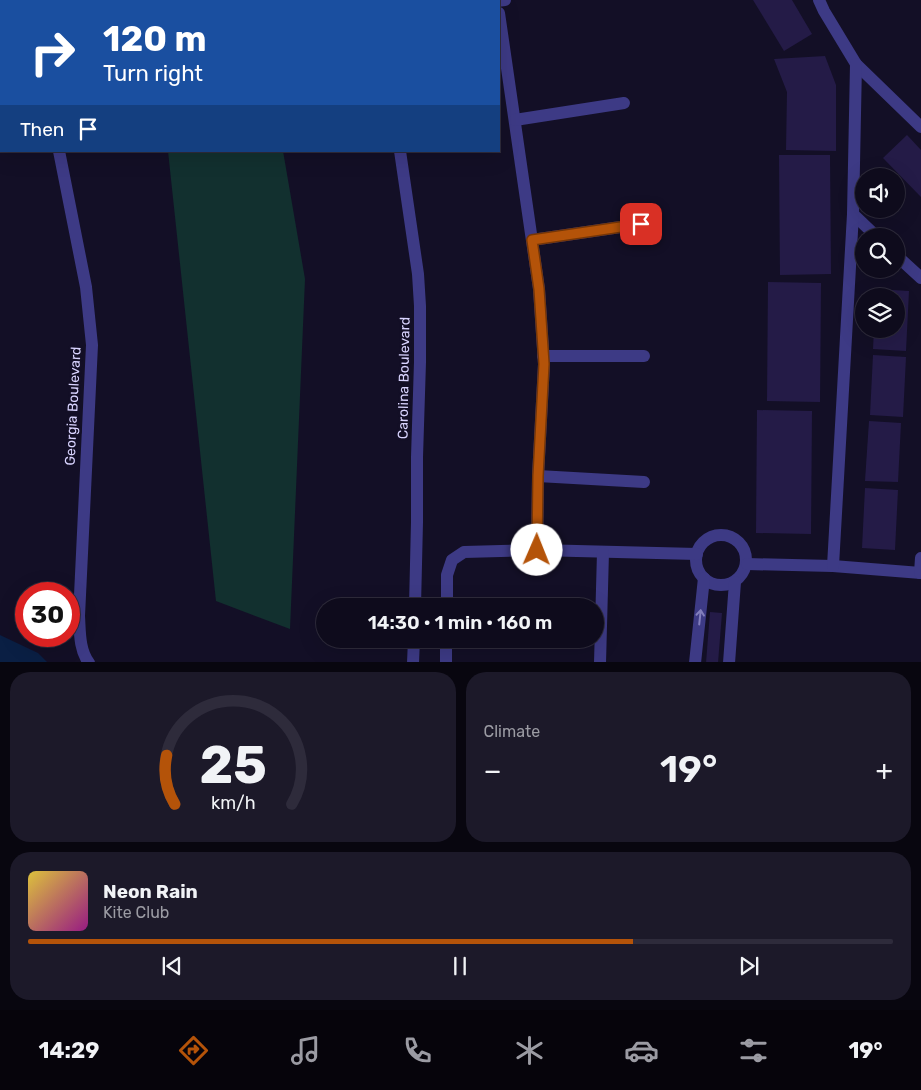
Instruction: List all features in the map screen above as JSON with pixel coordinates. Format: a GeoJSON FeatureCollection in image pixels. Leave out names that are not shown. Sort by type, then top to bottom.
{"type":"FeatureCollection","features":[{"type":"Feature","properties":{"kind":"street"},"geometry":{"type":"LineString","coordinates":[[819,0],[856,64],[921,127]]}},
{"type":"Feature","properties":{"kind":"street"},"geometry":{"type":"LineString","coordinates":[[500,20],[539,289],[543,356],[537,550]]}},
{"type":"Feature","properties":{"kind":"street"},"geometry":{"type":"LineString","coordinates":[[833,566],[853,214],[856,64]]}},
{"type":"Feature","properties":{"kind":"street"},"geometry":{"type":"LineString","coordinates":[[515,120],[624,103]]}},
{"type":"Feature","properties":{"kind":"street","name":"Georgia Boulevard"},"geometry":{"type":"LineString","coordinates":[[59,152],[86,287],[92,345],[78,616],[80,641],[83,652],[89,662]]}},
{"type":"Feature","properties":{"kind":"street","name":"Carolina Boulevard"},"geometry":{"type":"LineString","coordinates":[[400,152],[418,274],[420,306],[415,598]]}},
{"type":"Feature","properties":{"kind":"street"},"geometry":{"type":"LineString","coordinates":[[853,214],[868,228]]}},
{"type":"Feature","properties":{"kind":"street"},"geometry":{"type":"LineString","coordinates":[[532,240],[641,224]]}},
{"type":"Feature","properties":{"kind":"street"},"geometry":{"type":"LineString","coordinates":[[905,263],[921,278]]}},
{"type":"Feature","properties":{"kind":"street"},"geometry":{"type":"LineString","coordinates":[[543,356],[644,356]]}},
{"type":"Feature","properties":{"kind":"street"},"geometry":{"type":"LineString","coordinates":[[538,476],[644,482]]}},
{"type":"Feature","properties":{"kind":"street"},"geometry":{"type":"LineString","coordinates":[[722,534],[738,540],[747,555],[747,564],[735,582],[727,585],[718,585],[710,583],[699,571],[696,563],[697,554],[705,540],[722,534]]}},
{"type":"Feature","properties":{"kind":"street"},"geometry":{"type":"LineString","coordinates":[[446,598],[447,575],[452,560],[464,552],[537,550],[697,554]]}},
{"type":"Feature","properties":{"kind":"street"},"geometry":{"type":"LineString","coordinates":[[600,662],[603,552]]}},
{"type":"Feature","properties":{"kind":"street"},"geometry":{"type":"LineString","coordinates":[[747,564],[833,566],[920,573],[921,558]]}},
{"type":"Feature","properties":{"kind":"street"},"geometry":{"type":"LineString","coordinates":[[695,662],[704,578]]}},
{"type":"Feature","properties":{"kind":"street"},"geometry":{"type":"LineString","coordinates":[[729,662],[735,582]]}},
{"type":"Feature","properties":{"kind":"street"},"geometry":{"type":"LineString","coordinates":[[413,662],[414,648]]}},
{"type":"Feature","properties":{"kind":"street"},"geometry":{"type":"LineString","coordinates":[[446,648],[446,662]]}},
{"type":"Feature","properties":{"kind":"green space"},"geometry":{"type":"Polygon","coordinates":[[[168,152],[283,152],[305,279],[290,629],[216,601],[168,152]]]}},
{"type":"Feature","properties":{"kind":"water"},"geometry":{"type":"Polygon","coordinates":[[[0,635],[15,642],[15,647],[25,647],[38,653],[47,662],[0,662],[0,635]]]}},
{"type":"Feature","properties":{"kind":"building"},"geometry":{"type":"Polygon","coordinates":[[[753,0],[792,0],[812,34],[784,51],[753,0]]]}},
{"type":"Feature","properties":{"kind":"building"},"geometry":{"type":"Polygon","coordinates":[[[825,56],[836,85],[836,151],[786,150],[787,92],[774,59],[825,56]]]}},
{"type":"Feature","properties":{"kind":"building"},"geometry":{"type":"Polygon","coordinates":[[[907,135],[921,150],[921,197],[905,181],[905,168],[893,168],[883,158],[907,135]]]}},
{"type":"Feature","properties":{"kind":"building"},"geometry":{"type":"Polygon","coordinates":[[[779,155],[830,155],[831,274],[780,275],[779,155]]]}},
{"type":"Feature","properties":{"kind":"building"},"geometry":{"type":"Polygon","coordinates":[[[768,282],[821,283],[820,402],[767,401],[768,282]]]}},
{"type":"Feature","properties":{"kind":"building"},"geometry":{"type":"Polygon","coordinates":[[[905,291],[909,291],[906,351],[873,349],[874,338],[905,338],[905,291]]]}},
{"type":"Feature","properties":{"kind":"building"},"geometry":{"type":"Polygon","coordinates":[[[873,355],[906,357],[903,417],[870,415],[873,355]]]}},
{"type":"Feature","properties":{"kind":"building"},"geometry":{"type":"Polygon","coordinates":[[[757,410],[812,411],[811,534],[756,533],[757,410]]]}},
{"type":"Feature","properties":{"kind":"building"},"geometry":{"type":"Polygon","coordinates":[[[869,421],[901,423],[898,482],[865,481],[869,421]]]}},
{"type":"Feature","properties":{"kind":"building"},"geometry":{"type":"Polygon","coordinates":[[[865,488],[898,490],[895,550],[862,548],[865,488]]]}},
{"type":"Feature","properties":{"kind":"building"},"geometry":{"type":"Polygon","coordinates":[[[710,612],[722,613],[718,662],[706,662],[710,612]]]}},
{"type":"Feature","properties":{"kind":"route"},"geometry":{"type":"LineString","coordinates":[[537,550],[538,476],[544,364],[539,289],[532,240],[641,224]]}}]}
